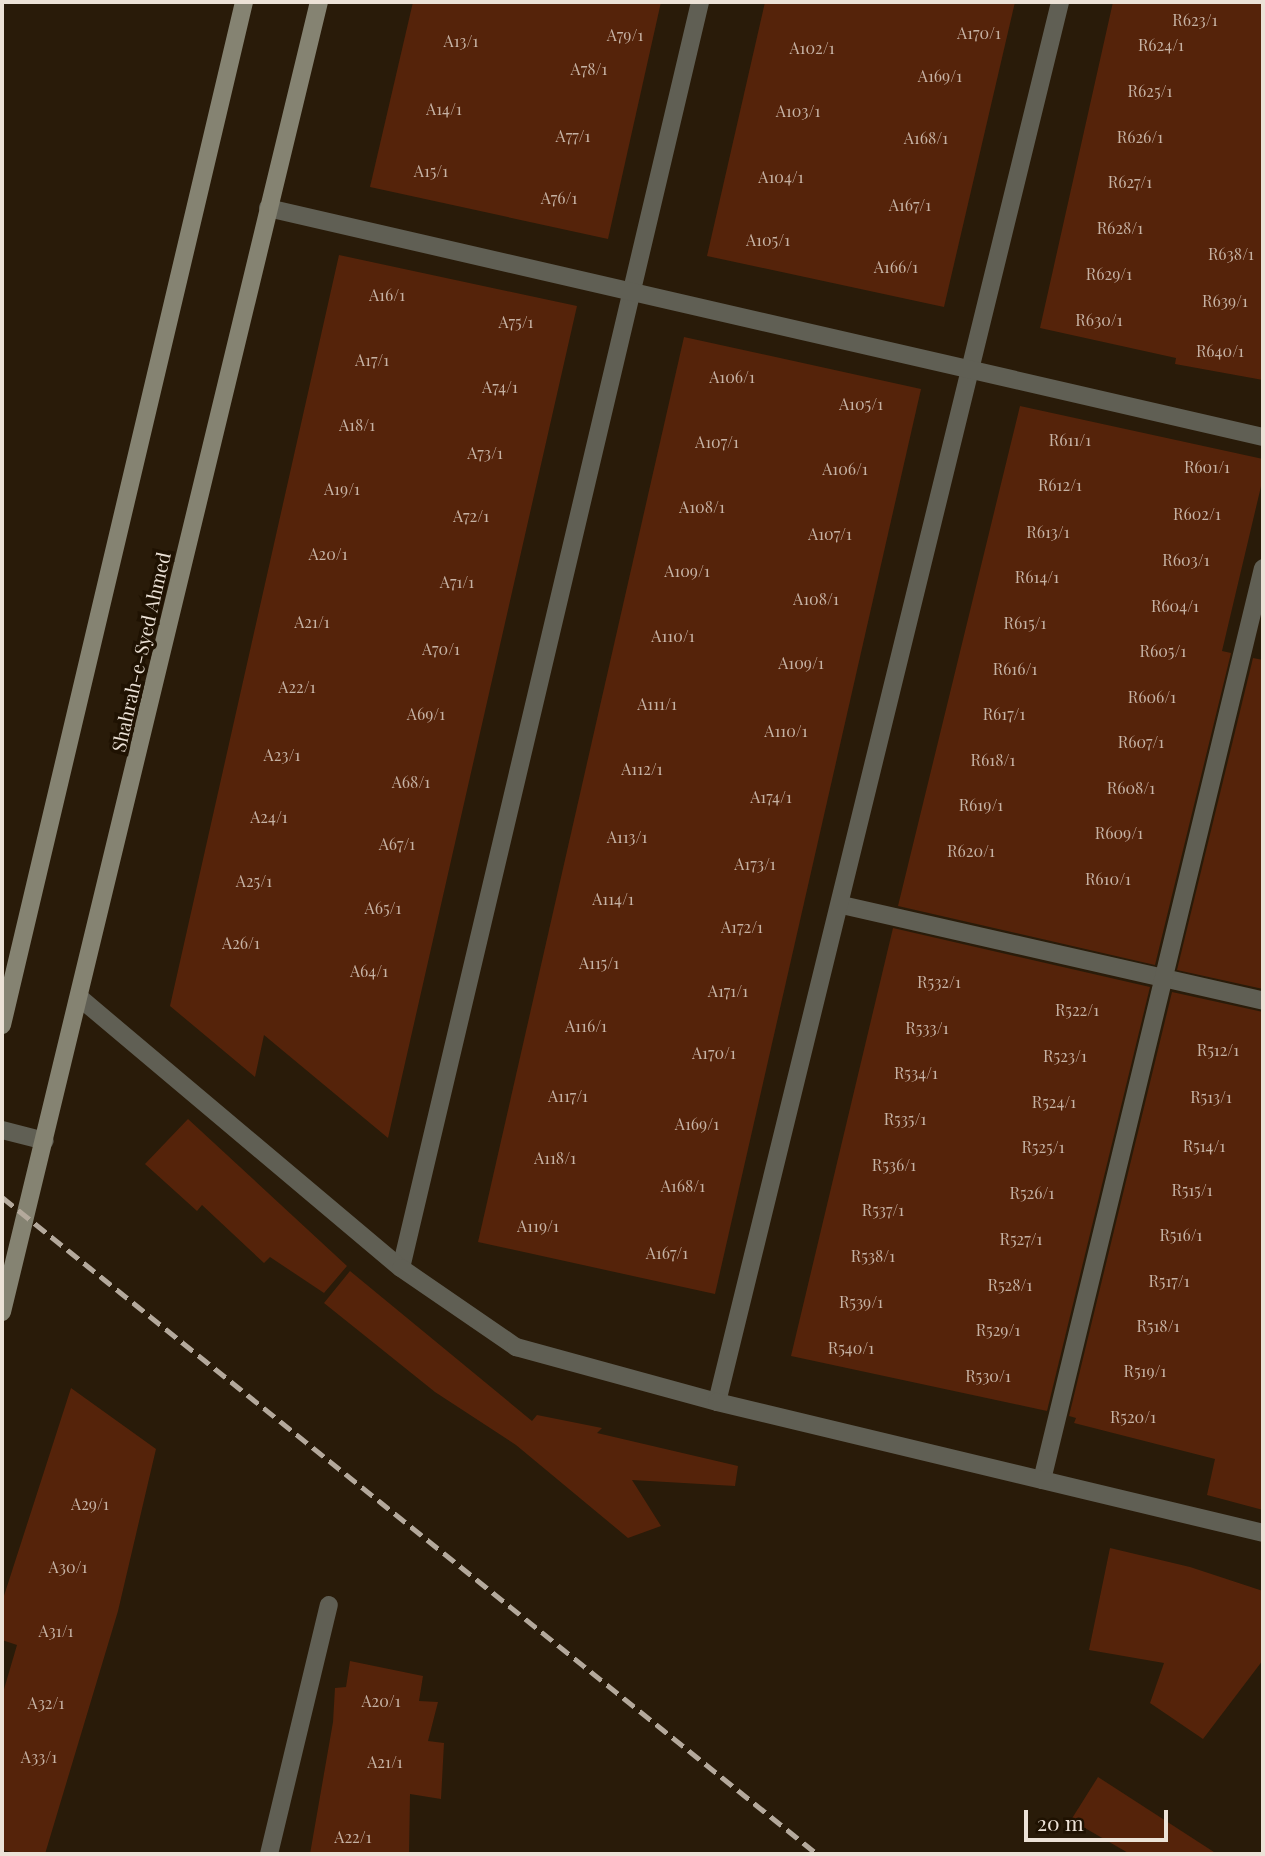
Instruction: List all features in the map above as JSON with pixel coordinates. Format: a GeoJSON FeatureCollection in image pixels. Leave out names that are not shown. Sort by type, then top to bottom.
{"type":"FeatureCollection","features":[{"type":"Feature","properties":{"kind":"main road"},"geometry":{"type":"LineString","coordinates":[[2,1025],[244,2]]}},
{"type":"Feature","properties":{"kind":"main road","name":"Shahrah-e-Syed Ahmed"},"geometry":{"type":"LineString","coordinates":[[2,1312],[46,1141],[319,2]]}},
{"type":"Feature","properties":{"kind":"street"},"geometry":{"type":"LineString","coordinates":[[401,1268],[700,2]]}},
{"type":"Feature","properties":{"kind":"street"},"geometry":{"type":"LineString","coordinates":[[717,1402],[842,905],[1060,2]]}},
{"type":"Feature","properties":{"kind":"street"},"geometry":{"type":"LineString","coordinates":[[268,208],[1263,437]]}},
{"type":"Feature","properties":{"kind":"street"},"geometry":{"type":"LineString","coordinates":[[1042,1480],[1263,568]]}},
{"type":"Feature","properties":{"kind":"street"},"geometry":{"type":"LineString","coordinates":[[842,905],[1263,1001]]}},
{"type":"Feature","properties":{"kind":"street"},"geometry":{"type":"LineString","coordinates":[[80,998],[401,1268],[516,1347],[717,1402],[1263,1533]]}},
{"type":"Feature","properties":{"kind":"street"},"geometry":{"type":"LineString","coordinates":[[2,1130],[46,1141]]}},
{"type":"Feature","properties":{"kind":"street"},"geometry":{"type":"LineString","coordinates":[[269,1854],[329,1605]]}},
{"type":"Feature","properties":{"kind":"building"},"geometry":{"type":"Polygon","coordinates":[[[413,2],[661,2],[608,239],[370,187],[413,2]]]}},
{"type":"Feature","properties":{"kind":"building"},"geometry":{"type":"Polygon","coordinates":[[[765,2],[1015,2],[944,307],[707,256],[765,2]]]}},
{"type":"Feature","properties":{"kind":"building"},"geometry":{"type":"Polygon","coordinates":[[[1113,2],[1263,2],[1263,380],[1175,364],[1176,358],[1040,328],[1113,2]]]}},
{"type":"Feature","properties":{"kind":"building"},"geometry":{"type":"Polygon","coordinates":[[[339,255],[577,306],[388,1138],[264,1035],[255,1077],[170,1006],[339,255]]]}},
{"type":"Feature","properties":{"kind":"building"},"geometry":{"type":"Polygon","coordinates":[[[684,337],[921,389],[715,1294],[478,1242],[684,337]]]}},
{"type":"Feature","properties":{"kind":"building"},"geometry":{"type":"Polygon","coordinates":[[[1020,406],[1263,459],[1263,478],[1222,651],[1231,653],[1155,965],[898,906],[1020,406]]]}},
{"type":"Feature","properties":{"kind":"building"},"geometry":{"type":"Polygon","coordinates":[[[1253,658],[1263,660],[1263,989],[1177,970],[1253,658]]]}},
{"type":"Feature","properties":{"kind":"building"},"geometry":{"type":"Polygon","coordinates":[[[893,928],[1150,987],[1047,1411],[791,1356],[893,928]]]}},
{"type":"Feature","properties":{"kind":"building"},"geometry":{"type":"Polygon","coordinates":[[[1172,992],[1263,1012],[1263,1510],[1207,1495],[1215,1459],[1074,1423],[1076,1418],[1069,1416],[1172,992]]]}},
{"type":"Feature","properties":{"kind":"building"},"geometry":{"type":"Polygon","coordinates":[[[188,1119],[347,1266],[324,1293],[270,1257],[264,1263],[202,1205],[197,1211],[145,1164],[188,1119]]]}},
{"type":"Feature","properties":{"kind":"building"},"geometry":{"type":"Polygon","coordinates":[[[350,1271],[532,1421],[537,1415],[602,1428],[597,1433],[738,1466],[735,1486],[632,1480],[661,1526],[628,1538],[516,1445],[435,1392],[324,1303],[350,1271]]]}},
{"type":"Feature","properties":{"kind":"building"},"geometry":{"type":"Polygon","coordinates":[[[71,1388],[156,1449],[118,1611],[45,1854],[22,1854],[2,1850],[2,1696],[17,1645],[2,1640],[2,1602],[71,1388]]]}},
{"type":"Feature","properties":{"kind":"building"},"geometry":{"type":"Polygon","coordinates":[[[1110,1548],[1190,1567],[1263,1591],[1263,1660],[1203,1739],[1150,1703],[1164,1663],[1089,1650],[1110,1548]]]}},
{"type":"Feature","properties":{"kind":"building"},"geometry":{"type":"Polygon","coordinates":[[[350,1661],[423,1676],[419,1701],[438,1702],[428,1741],[444,1743],[441,1799],[410,1794],[409,1854],[310,1854],[333,1722],[335,1688],[346,1687],[350,1661]]]}},
{"type":"Feature","properties":{"kind":"building"},"geometry":{"type":"Polygon","coordinates":[[[1098,1777],[1217,1854],[1130,1854],[1071,1820],[1098,1777]]]}},
{"type":"Feature","properties":{"kind":"railway"},"geometry":{"type":"LineString","coordinates":[[2,1197],[817,1854]]}}]}
